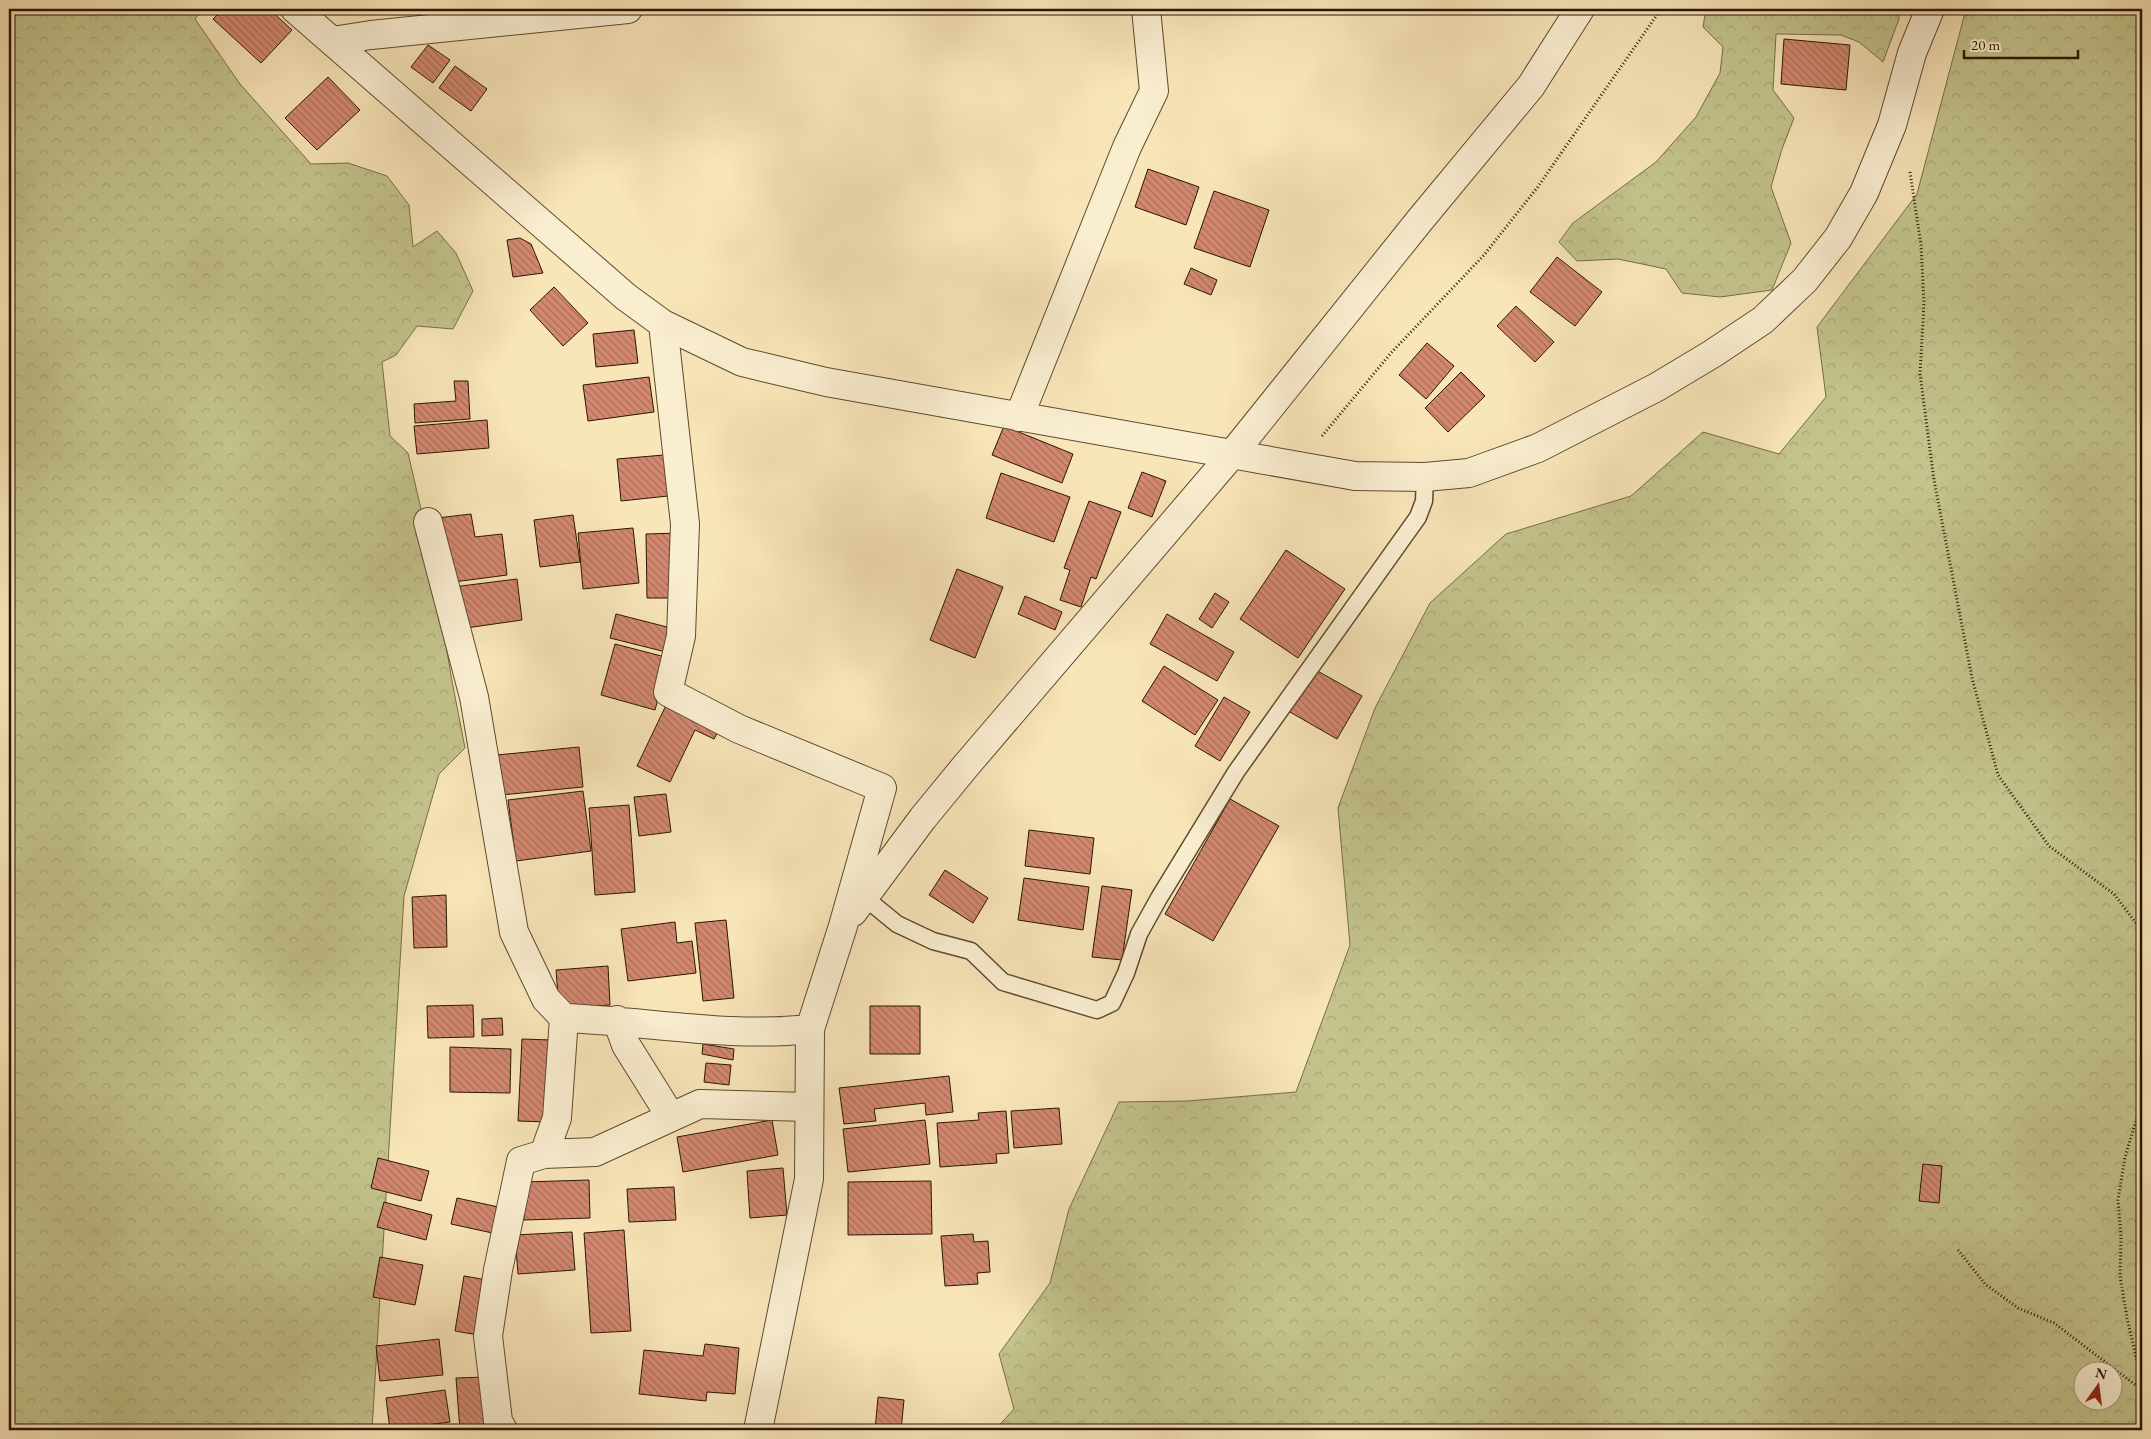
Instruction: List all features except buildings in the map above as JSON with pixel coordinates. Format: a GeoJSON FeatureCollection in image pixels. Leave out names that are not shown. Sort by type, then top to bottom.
{"type":"FeatureCollection","features":[{"type":"Feature","properties":{"kind":"street"},"geometry":{"type":"LineString","coordinates":[[295,9],[626,297],[663,324],[742,362],[826,382],[1019,417],[1234,452],[1355,476],[1425,477],[1469,472],[1538,448],[1657,387],[1763,320],[1805,280],[1838,238],[1864,193],[1892,125],[1912,53],[1930,9]]}},
{"type":"Feature","properties":{"kind":"street"},"geometry":{"type":"LineString","coordinates":[[332,41],[371,35],[628,9]]}},
{"type":"Feature","properties":{"kind":"street"},"geometry":{"type":"LineString","coordinates":[[1019,417],[1127,147],[1154,91],[1146,9]]}},
{"type":"Feature","properties":{"kind":"street"},"geometry":{"type":"LineString","coordinates":[[843,926],[923,818],[1234,452],[1531,86],[1580,9]]}},
{"type":"Feature","properties":{"kind":"street"},"geometry":{"type":"LineString","coordinates":[[663,324],[685,524],[681,636],[668,692],[739,729],[882,788],[843,926],[810,1029],[809,1179],[758,1430]]}},
{"type":"Feature","properties":{"kind":"street"},"geometry":{"type":"LineString","coordinates":[[428,522],[474,698],[514,932],[546,999],[564,1018],[617,1020],[704,1030],[764,1032],[810,1029]]}},
{"type":"Feature","properties":{"kind":"street"},"geometry":{"type":"LineString","coordinates":[[544,1154],[557,1118],[564,1018]]}},
{"type":"Feature","properties":{"kind":"street"},"geometry":{"type":"LineString","coordinates":[[617,1020],[626,1045],[671,1117]]}},
{"type":"Feature","properties":{"kind":"street"},"geometry":{"type":"LineString","coordinates":[[503,1430],[498,1421],[488,1336],[498,1270],[521,1161],[544,1154],[595,1152],[700,1104],[809,1107]]}},
{"type":"Feature","properties":{"kind":"lane"},"geometry":{"type":"LineString","coordinates":[[864,897],[898,924],[933,941],[971,951],[1004,982],[1097,1010],[1112,1003],[1126,973],[1139,934],[1236,772],[1418,517],[1424,501],[1425,477]]}},
{"type":"Feature","properties":{"kind":"path"},"geometry":{"type":"LineString","coordinates":[[1298,466],[1391,353],[1484,255],[1537,188],[1661,9]]}},
{"type":"Feature","properties":{"kind":"path"},"geometry":{"type":"LineString","coordinates":[[1892,125],[1912,177],[1921,246],[1924,303],[1920,374],[1934,480],[1972,678],[1998,775],[2049,846],[2114,894],[2142,931]]}},
{"type":"Feature","properties":{"kind":"path"},"geometry":{"type":"LineString","coordinates":[[2142,1105],[2125,1157],[2118,1200],[2122,1284],[2126,1318],[2142,1382]]}},
{"type":"Feature","properties":{"kind":"path"},"geometry":{"type":"LineString","coordinates":[[1958,1250],[1985,1284],[2018,1308],[2054,1323],[2142,1390]]}},
{"type":"Feature","properties":{"kind":"green space"},"geometry":{"type":"Polygon","coordinates":[[[9,9],[203,9],[195,19],[240,84],[311,164],[348,163],[387,176],[409,205],[413,247],[437,231],[456,253],[473,291],[453,329],[417,326],[396,355],[382,362],[390,436],[408,453],[427,535],[465,748],[439,774],[404,896],[372,1430],[9,1430],[9,9]]]}},
{"type":"Feature","properties":{"kind":"green space"},"geometry":{"type":"Polygon","coordinates":[[[1706,9],[1899,9],[1899,19],[1883,62],[1859,42],[1841,35],[1776,34],[1773,90],[1794,118],[1782,149],[1771,187],[1791,243],[1772,290],[1720,297],[1682,293],[1666,269],[1618,259],[1577,261],[1559,242],[1573,223],[1656,162],[1696,117],[1720,73],[1723,47],[1703,27],[1706,9]]]}},
{"type":"Feature","properties":{"kind":"green space"},"geometry":{"type":"Polygon","coordinates":[[[1966,9],[2142,9],[2142,1430],[995,1430],[1014,1409],[999,1354],[1050,1283],[1069,1209],[1119,1102],[1188,1101],[1296,1092],[1350,945],[1338,808],[1375,708],[1430,603],[1506,534],[1631,496],[1703,432],[1779,454],[1826,397],[1817,327],[1917,194],[1966,9]]]}}]}
